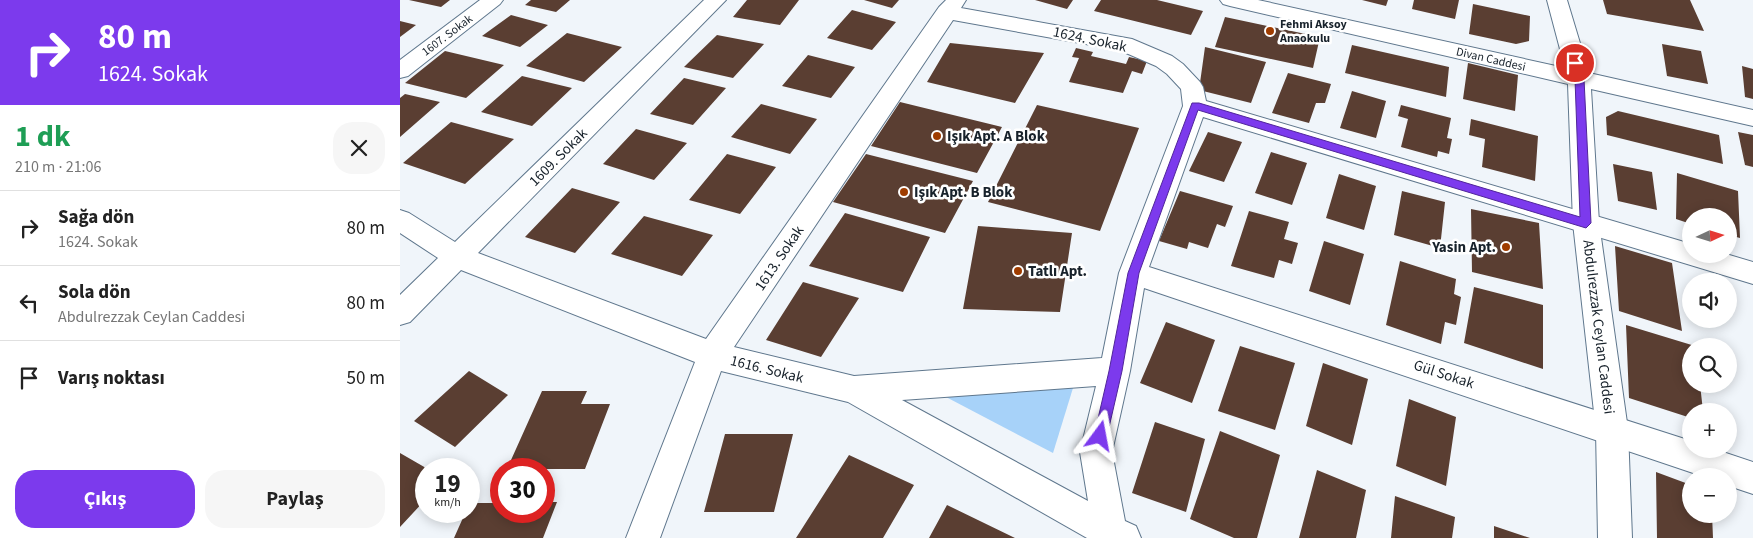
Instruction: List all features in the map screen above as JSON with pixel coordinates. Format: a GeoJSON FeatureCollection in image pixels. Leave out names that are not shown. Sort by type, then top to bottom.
{"type":"FeatureCollection","features":[{"type":"Feature","properties":{"kind":"street","name":"1607. Sokak"},"geometry":{"type":"LineString","coordinates":[[400,71],[493,0]]}},
{"type":"Feature","properties":{"kind":"street","name":"1609. Sokak"},"geometry":{"type":"LineString","coordinates":[[400,313],[716,0]]}},
{"type":"Feature","properties":{"kind":"street","name":"Divan Caddesi"},"geometry":{"type":"LineString","coordinates":[[1230,0],[1753,118]]}},
{"type":"Feature","properties":{"kind":"street","name":"Abdulrezzak Ceylan Caddesi"},"geometry":{"type":"LineString","coordinates":[[1557,0],[1579,79],[1586,223],[1612,430],[1615,538]]}},
{"type":"Feature","properties":{"kind":"street","name":"1624. Sokak"},"geometry":{"type":"LineString","coordinates":[[951,6],[1124,44],[1164,61],[1175,70],[1192,87],[1195,106]]}},
{"type":"Feature","properties":{"kind":"street","name":"1613. Sokak"},"geometry":{"type":"LineString","coordinates":[[643,538],[712,356],[951,6]]}},
{"type":"Feature","properties":{"kind":"street"},"geometry":{"type":"LineString","coordinates":[[1114,536],[1096,452],[1115,371],[1133,273],[1195,106],[1753,273]]}},
{"type":"Feature","properties":{"kind":"street","name":"1616. Sokak"},"geometry":{"type":"LineString","coordinates":[[400,220],[457,257],[712,356],[854,390],[1114,536]]}},
{"type":"Feature","properties":{"kind":"street","name":"Gül Sokak"},"geometry":{"type":"LineString","coordinates":[[1133,273],[1753,478]]}},
{"type":"Feature","properties":{"kind":"street"},"geometry":{"type":"LineString","coordinates":[[854,390],[1115,371]]}},
{"type":"Feature","properties":{"kind":"shaded area"},"geometry":{"type":"Polygon","coordinates":[[[1072,388],[1053,453],[946,397],[1072,388]]]}},
{"type":"Feature","properties":{"kind":"building"},"geometry":{"type":"Polygon","coordinates":[[[409,0],[450,0],[441,7],[409,0]]]}},
{"type":"Feature","properties":{"kind":"building"},"geometry":{"type":"Polygon","coordinates":[[[531,0],[570,0],[556,12],[525,5],[531,0]]]}},
{"type":"Feature","properties":{"kind":"building"},"geometry":{"type":"Polygon","coordinates":[[[747,0],[799,0],[780,25],[733,17],[747,0]]]}},
{"type":"Feature","properties":{"kind":"building"},"geometry":{"type":"Polygon","coordinates":[[[864,0],[899,0],[892,8],[864,0]]]}},
{"type":"Feature","properties":{"kind":"building"},"geometry":{"type":"Polygon","coordinates":[[[1035,0],[1073,0],[1067,9],[1035,0]]]}},
{"type":"Feature","properties":{"kind":"building"},"geometry":{"type":"Polygon","coordinates":[[[1101,0],[1157,0],[1203,11],[1191,35],[1094,11],[1101,0]]]}},
{"type":"Feature","properties":{"kind":"building"},"geometry":{"type":"Polygon","coordinates":[[[1362,0],[1388,0],[1386,6],[1362,0]]]}},
{"type":"Feature","properties":{"kind":"building"},"geometry":{"type":"Polygon","coordinates":[[[1414,0],[1459,0],[1455,19],[1412,9],[1414,0]]]}},
{"type":"Feature","properties":{"kind":"building"},"geometry":{"type":"Polygon","coordinates":[[[1603,0],[1690,0],[1704,31],[1607,14],[1603,0]]]}},
{"type":"Feature","properties":{"kind":"building"},"geometry":{"type":"Polygon","coordinates":[[[1473,4],[1530,16],[1529,41],[1516,44],[1469,34],[1473,4]]]}},
{"type":"Feature","properties":{"kind":"building"},"geometry":{"type":"Polygon","coordinates":[[[852,10],[896,22],[872,50],[827,38],[852,10]]]}},
{"type":"Feature","properties":{"kind":"building"},"geometry":{"type":"Polygon","coordinates":[[[511,15],[548,25],[520,47],[482,36],[511,15]]]}},
{"type":"Feature","properties":{"kind":"building"},"geometry":{"type":"Polygon","coordinates":[[[1225,17],[1320,37],[1313,68],[1215,47],[1225,17]]]}},
{"type":"Feature","properties":{"kind":"building"},"geometry":{"type":"Polygon","coordinates":[[[400,21],[416,25],[400,37],[400,21]]]}},
{"type":"Feature","properties":{"kind":"building"},"geometry":{"type":"Polygon","coordinates":[[[567,33],[622,47],[584,82],[526,66],[567,33]]]}},
{"type":"Feature","properties":{"kind":"building"},"geometry":{"type":"Polygon","coordinates":[[[717,35],[764,44],[733,78],[684,67],[717,35]]]}},
{"type":"Feature","properties":{"kind":"building"},"geometry":{"type":"Polygon","coordinates":[[[950,43],[1044,53],[1015,103],[927,82],[950,43]]]}},
{"type":"Feature","properties":{"kind":"building"},"geometry":{"type":"Polygon","coordinates":[[[1662,44],[1701,51],[1708,84],[1667,76],[1662,44]]]}},
{"type":"Feature","properties":{"kind":"building"},"geometry":{"type":"Polygon","coordinates":[[[1352,45],[1449,67],[1446,97],[1345,73],[1352,45]]]}},
{"type":"Feature","properties":{"kind":"building"},"geometry":{"type":"Polygon","coordinates":[[[1205,47],[1266,62],[1251,103],[1199,90],[1205,47]]]}},
{"type":"Feature","properties":{"kind":"building"},"geometry":{"type":"Polygon","coordinates":[[[1076,48],[1093,52],[1091,56],[1126,64],[1129,57],[1147,61],[1142,74],[1132,71],[1123,93],[1069,82],[1079,58],[1072,57],[1076,48]]]}},
{"type":"Feature","properties":{"kind":"building"},"geometry":{"type":"Polygon","coordinates":[[[445,51],[504,65],[466,98],[405,83],[445,51]]]}},
{"type":"Feature","properties":{"kind":"building"},"geometry":{"type":"Polygon","coordinates":[[[808,55],[855,67],[831,98],[782,86],[808,55]]]}},
{"type":"Feature","properties":{"kind":"building"},"geometry":{"type":"Polygon","coordinates":[[[1468,63],[1518,75],[1515,111],[1463,99],[1468,63]]]}},
{"type":"Feature","properties":{"kind":"building"},"geometry":{"type":"Polygon","coordinates":[[[1742,66],[1753,69],[1753,99],[1745,97],[1742,66]]]}},
{"type":"Feature","properties":{"kind":"building"},"geometry":{"type":"Polygon","coordinates":[[[1288,73],[1331,84],[1325,103],[1316,103],[1309,123],[1272,113],[1288,73]]]}},
{"type":"Feature","properties":{"kind":"building"},"geometry":{"type":"Polygon","coordinates":[[[522,76],[572,88],[532,126],[481,112],[522,76]]]}},
{"type":"Feature","properties":{"kind":"building"},"geometry":{"type":"Polygon","coordinates":[[[684,78],[726,88],[693,125],[650,114],[684,78]]]}},
{"type":"Feature","properties":{"kind":"building"},"geometry":{"type":"Polygon","coordinates":[[[1352,91],[1386,101],[1376,138],[1340,128],[1352,91]]]}},
{"type":"Feature","properties":{"kind":"building"},"geometry":{"type":"Polygon","coordinates":[[[405,94],[440,102],[400,137],[400,98],[405,94]]]}},
{"type":"Feature","properties":{"kind":"building","name":"Işık Apt. A Blok"},"geometry":{"type":"Polygon","coordinates":[[[900,102],[1002,127],[977,173],[871,146],[900,102]]]}},
{"type":"Feature","properties":{"kind":"building"},"geometry":{"type":"Polygon","coordinates":[[[761,104],[817,119],[790,154],[731,137],[761,104]]]}},
{"type":"Feature","properties":{"kind":"building"},"geometry":{"type":"Polygon","coordinates":[[[1037,105],[1139,128],[1100,231],[988,202],[1037,105]]]}},
{"type":"Feature","properties":{"kind":"building"},"geometry":{"type":"Polygon","coordinates":[[[1401,105],[1451,118],[1447,138],[1452,139],[1449,154],[1438,151],[1437,157],[1401,147],[1408,119],[1398,116],[1401,105]]]}},
{"type":"Feature","properties":{"kind":"building"},"geometry":{"type":"Polygon","coordinates":[[[1618,111],[1719,135],[1723,164],[1607,135],[1606,117],[1618,111]]]}},
{"type":"Feature","properties":{"kind":"building"},"geometry":{"type":"Polygon","coordinates":[[[1471,119],[1538,136],[1535,181],[1482,167],[1485,139],[1469,135],[1471,119]]]}},
{"type":"Feature","properties":{"kind":"building"},"geometry":{"type":"Polygon","coordinates":[[[451,122],[514,139],[465,184],[403,163],[451,122]]]}},
{"type":"Feature","properties":{"kind":"building"},"geometry":{"type":"Polygon","coordinates":[[[636,129],[687,143],[654,180],[603,164],[636,129]]]}},
{"type":"Feature","properties":{"kind":"building"},"geometry":{"type":"Polygon","coordinates":[[[1208,132],[1242,142],[1224,182],[1189,171],[1208,132]]]}},
{"type":"Feature","properties":{"kind":"building"},"geometry":{"type":"Polygon","coordinates":[[[1738,132],[1753,135],[1753,167],[1745,165],[1738,132]]]}},
{"type":"Feature","properties":{"kind":"building"},"geometry":{"type":"Polygon","coordinates":[[[1271,152],[1307,163],[1292,205],[1255,193],[1271,152]]]}},
{"type":"Feature","properties":{"kind":"building"},"geometry":{"type":"Polygon","coordinates":[[[727,154],[776,167],[740,214],[689,200],[727,154]]]}},
{"type":"Feature","properties":{"kind":"building","name":"Işık Apt. B Blok"},"geometry":{"type":"Polygon","coordinates":[[[866,154],[973,181],[945,233],[833,202],[866,154]]]}},
{"type":"Feature","properties":{"kind":"building"},"geometry":{"type":"Polygon","coordinates":[[[1613,164],[1652,172],[1657,210],[1618,201],[1613,164]]]}},
{"type":"Feature","properties":{"kind":"building"},"geometry":{"type":"Polygon","coordinates":[[[1677,173],[1738,191],[1740,238],[1738,237],[1738,208],[1682,208],[1682,221],[1676,219],[1677,173]]]}},
{"type":"Feature","properties":{"kind":"building"},"geometry":{"type":"Polygon","coordinates":[[[1339,174],[1376,186],[1364,230],[1326,218],[1339,174]]]}},
{"type":"Feature","properties":{"kind":"building"},"geometry":{"type":"Polygon","coordinates":[[[572,188],[620,202],[575,253],[525,237],[572,188]]]}},
{"type":"Feature","properties":{"kind":"building"},"geometry":{"type":"Polygon","coordinates":[[[1180,191],[1233,206],[1225,227],[1217,224],[1208,248],[1189,242],[1187,249],[1159,241],[1180,191]]]}},
{"type":"Feature","properties":{"kind":"building"},"geometry":{"type":"Polygon","coordinates":[[[1402,191],[1445,202],[1440,248],[1394,235],[1402,191]]]}},
{"type":"Feature","properties":{"kind":"building","name":"Yasin Apt."},"geometry":{"type":"Polygon","coordinates":[[[1471,209],[1539,223],[1543,289],[1472,272],[1471,209]]]}},
{"type":"Feature","properties":{"kind":"building"},"geometry":{"type":"Polygon","coordinates":[[[1249,211],[1289,222],[1284,239],[1298,243],[1292,264],[1279,260],[1274,278],[1231,266],[1249,211]]]}},
{"type":"Feature","properties":{"kind":"building"},"geometry":{"type":"Polygon","coordinates":[[[845,213],[930,237],[903,292],[809,266],[845,213]]]}},
{"type":"Feature","properties":{"kind":"building"},"geometry":{"type":"Polygon","coordinates":[[[644,216],[713,235],[682,276],[611,254],[644,216]]]}},
{"type":"Feature","properties":{"kind":"building","name":"Tatlı Apt."},"geometry":{"type":"Polygon","coordinates":[[[978,226],[1072,233],[1060,312],[963,309],[978,226]]]}},
{"type":"Feature","properties":{"kind":"building"},"geometry":{"type":"Polygon","coordinates":[[[1324,241],[1364,254],[1350,305],[1309,291],[1324,241]]]}},
{"type":"Feature","properties":{"kind":"building"},"geometry":{"type":"Polygon","coordinates":[[[1615,246],[1672,263],[1682,331],[1619,311],[1615,246]]]}},
{"type":"Feature","properties":{"kind":"building"},"geometry":{"type":"Polygon","coordinates":[[[1400,261],[1456,279],[1454,294],[1461,297],[1456,325],[1445,322],[1441,344],[1386,325],[1400,261]]]}},
{"type":"Feature","properties":{"kind":"building"},"geometry":{"type":"Polygon","coordinates":[[[803,282],[859,298],[821,357],[766,340],[803,282]]]}},
{"type":"Feature","properties":{"kind":"building"},"geometry":{"type":"Polygon","coordinates":[[[1474,287],[1543,305],[1543,369],[1464,343],[1474,287]]]}},
{"type":"Feature","properties":{"kind":"building"},"geometry":{"type":"Polygon","coordinates":[[[1166,322],[1215,340],[1192,403],[1140,383],[1166,322]]]}},
{"type":"Feature","properties":{"kind":"building"},"geometry":{"type":"Polygon","coordinates":[[[1626,325],[1682,342],[1682,393],[1701,393],[1702,403],[1682,403],[1682,415],[1629,398],[1626,325]]]}},
{"type":"Feature","properties":{"kind":"building"},"geometry":{"type":"Polygon","coordinates":[[[1240,346],[1295,363],[1275,430],[1218,411],[1240,346]]]}},
{"type":"Feature","properties":{"kind":"building"},"geometry":{"type":"Polygon","coordinates":[[[1323,363],[1368,379],[1352,445],[1306,426],[1323,363]]]}},
{"type":"Feature","properties":{"kind":"building"},"geometry":{"type":"Polygon","coordinates":[[[469,371],[508,395],[455,447],[414,421],[469,371]]]}},
{"type":"Feature","properties":{"kind":"building"},"geometry":{"type":"Polygon","coordinates":[[[542,391],[587,391],[581,404],[610,404],[585,469],[555,469],[555,458],[512,458],[542,391]]]}},
{"type":"Feature","properties":{"kind":"building"},"geometry":{"type":"Polygon","coordinates":[[[1409,399],[1456,417],[1446,486],[1396,466],[1409,399]]]}},
{"type":"Feature","properties":{"kind":"building"},"geometry":{"type":"Polygon","coordinates":[[[1155,422],[1205,439],[1186,512],[1132,493],[1155,422]]]}},
{"type":"Feature","properties":{"kind":"building"},"geometry":{"type":"Polygon","coordinates":[[[1220,431],[1280,455],[1257,538],[1234,538],[1190,519],[1220,431]]]}},
{"type":"Feature","properties":{"kind":"building"},"geometry":{"type":"Polygon","coordinates":[[[725,434],[793,434],[774,512],[704,512],[725,434]]]}},
{"type":"Feature","properties":{"kind":"building"},"geometry":{"type":"Polygon","coordinates":[[[400,453],[415,462],[415,511],[400,527],[400,453]]]}},
{"type":"Feature","properties":{"kind":"building"},"geometry":{"type":"Polygon","coordinates":[[[849,455],[914,485],[883,538],[796,538],[849,455]]]}},
{"type":"Feature","properties":{"kind":"building"},"geometry":{"type":"Polygon","coordinates":[[[1317,470],[1366,490],[1356,538],[1299,538],[1317,470]]]}},
{"type":"Feature","properties":{"kind":"building"},"geometry":{"type":"Polygon","coordinates":[[[1656,472],[1682,482],[1682,523],[1712,523],[1713,538],[1657,538],[1656,472]]]}},
{"type":"Feature","properties":{"kind":"building"},"geometry":{"type":"Polygon","coordinates":[[[1395,496],[1455,517],[1452,538],[1391,538],[1395,496]]]}},
{"type":"Feature","properties":{"kind":"building"},"geometry":{"type":"Polygon","coordinates":[[[480,503],[490,503],[490,523],[549,523],[543,538],[454,538],[461,523],[480,523],[480,503]]]}},
{"type":"Feature","properties":{"kind":"building"},"geometry":{"type":"Polygon","coordinates":[[[947,505],[1015,538],[929,538],[947,505]]]}},
{"type":"Feature","properties":{"kind":"building"},"geometry":{"type":"Polygon","coordinates":[[[1494,526],[1530,538],[1494,538],[1494,526]]]}},
{"type":"Feature","properties":{"kind":"place","name":"Fehmi Aksoy Anaokulu"},"geometry":{"type":"Point","coordinates":[1270,31]}},
{"type":"Feature","properties":{"kind":"place","name":"Işık Apt. A Blok"},"geometry":{"type":"Point","coordinates":[937,136]}},
{"type":"Feature","properties":{"kind":"place","name":"Işık Apt. B Blok"},"geometry":{"type":"Point","coordinates":[904,192]}},
{"type":"Feature","properties":{"kind":"place","name":"Yasin Apt."},"geometry":{"type":"Point","coordinates":[1506,247]}},
{"type":"Feature","properties":{"kind":"place","name":"Tatlı Apt."},"geometry":{"type":"Point","coordinates":[1018,271]}},
{"type":"Feature","properties":{"kind":"route"},"geometry":{"type":"LineString","coordinates":[[1100,436],[1115,371],[1133,273],[1195,106],[1586,223],[1579,79],[1575,63]]}}]}
